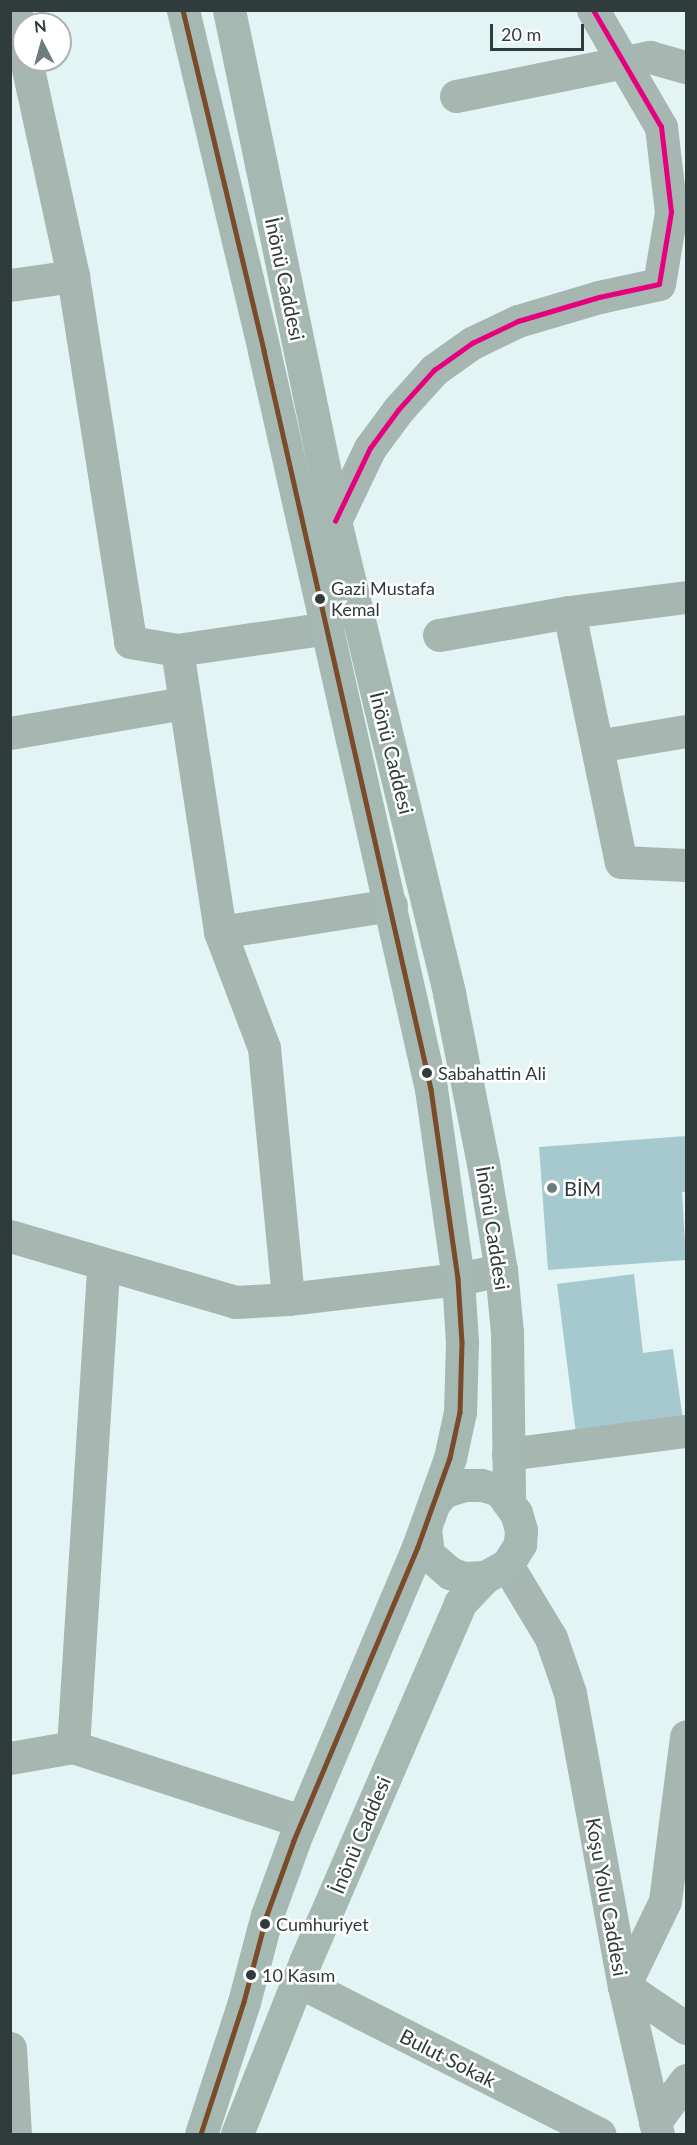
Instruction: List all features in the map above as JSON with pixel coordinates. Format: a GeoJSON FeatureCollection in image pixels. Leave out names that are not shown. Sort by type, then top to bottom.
{"type":"FeatureCollection","features":[{"type":"Feature","properties":{"kind":"main road","name":"İnönü Caddesi"},"geometry":{"type":"LineString","coordinates":[[183,10],[391,905],[431,1089],[458,1279],[462,1342],[460,1412],[450,1458],[430,1515],[338,1742],[301,1821],[267,1915],[244,2002],[201,2134]]}},
{"type":"Feature","properties":{"kind":"main road","name":"İnönü Caddesi"},"geometry":{"type":"LineString","coordinates":[[229,10],[335,520],[449,993],[501,1270],[507,1332],[509,1501]]}},
{"type":"Feature","properties":{"kind":"main road"},"geometry":{"type":"LineString","coordinates":[[464,1485],[481,1485],[500,1490],[509,1501],[516,1513],[521,1530],[520,1544],[496,1571],[464,1578],[439,1565],[428,1554],[430,1515],[443,1492],[464,1485]]}},
{"type":"Feature","properties":{"kind":"main road","name":"İnönü Caddesi"},"geometry":{"type":"LineString","coordinates":[[237,2134],[298,1981],[460,1603],[496,1571]]}},
{"type":"Feature","properties":{"kind":"street"},"geometry":{"type":"LineString","coordinates":[[335,520],[370,448],[398,410],[434,370],[472,343],[518,321],[599,297],[659,285],[671,212],[661,127],[593,10]]}},
{"type":"Feature","properties":{"kind":"street"},"geometry":{"type":"LineString","coordinates":[[456,96],[650,57],[687,67]]}},
{"type":"Feature","properties":{"kind":"street"},"geometry":{"type":"LineString","coordinates":[[29,72],[73,276],[130,642],[177,650],[327,628]]}},
{"type":"Feature","properties":{"kind":"street"},"geometry":{"type":"LineString","coordinates":[[10,285],[73,276]]}},
{"type":"Feature","properties":{"kind":"street"},"geometry":{"type":"LineString","coordinates":[[439,635],[569,612],[687,597]]}},
{"type":"Feature","properties":{"kind":"street"},"geometry":{"type":"LineString","coordinates":[[569,612],[621,862],[687,865]]}},
{"type":"Feature","properties":{"kind":"street"},"geometry":{"type":"LineString","coordinates":[[177,650],[183,703],[220,932],[264,1048],[288,1299]]}},
{"type":"Feature","properties":{"kind":"street"},"geometry":{"type":"LineString","coordinates":[[10,733],[183,703]]}},
{"type":"Feature","properties":{"kind":"street"},"geometry":{"type":"LineString","coordinates":[[597,746],[687,731]]}},
{"type":"Feature","properties":{"kind":"street"},"geometry":{"type":"LineString","coordinates":[[220,932],[391,905]]}},
{"type":"Feature","properties":{"kind":"street"},"geometry":{"type":"LineString","coordinates":[[10,1236],[235,1302],[288,1299],[458,1279],[501,1270]]}},
{"type":"Feature","properties":{"kind":"street"},"geometry":{"type":"LineString","coordinates":[[73,1747],[103,1265]]}},
{"type":"Feature","properties":{"kind":"street"},"geometry":{"type":"LineString","coordinates":[[508,1454],[687,1431]]}},
{"type":"Feature","properties":{"kind":"street","name":"Koşu Yolu Caddesi"},"geometry":{"type":"LineString","coordinates":[[496,1571],[551,1638],[570,1693],[624,1986],[657,2128]]}},
{"type":"Feature","properties":{"kind":"street"},"geometry":{"type":"LineString","coordinates":[[687,1736],[665,1901],[624,1986],[687,2028]]}},
{"type":"Feature","properties":{"kind":"street"},"geometry":{"type":"LineString","coordinates":[[10,1758],[73,1747],[301,1821]]}},
{"type":"Feature","properties":{"kind":"street","name":"Bulut Sokak"},"geometry":{"type":"LineString","coordinates":[[298,1981],[599,2134]]}},
{"type":"Feature","properties":{"kind":"street"},"geometry":{"type":"LineString","coordinates":[[11,2069],[15,2134]]}},
{"type":"Feature","properties":{"kind":"street"},"geometry":{"type":"LineString","coordinates":[[657,2128],[687,2080]]}},
{"type":"Feature","properties":{"kind":"building"},"geometry":{"type":"Polygon","coordinates":[[[686,1136],[686,1192],[682,1192],[686,1260],[548,1270],[539,1147],[686,1136]]]}},
{"type":"Feature","properties":{"kind":"building"},"geometry":{"type":"Polygon","coordinates":[[[634,1274],[643,1353],[673,1349],[683,1420],[576,1434],[557,1284],[634,1274]]]}},
{"type":"Feature","properties":{"kind":"transit line"},"geometry":{"type":"LineString","coordinates":[[183,10],[264,351],[431,1089],[458,1279],[462,1342],[460,1412],[450,1458],[418,1547],[294,1841],[267,1915],[244,2002],[201,2134]]}},
{"type":"Feature","properties":{"kind":"transit line"},"geometry":{"type":"LineString","coordinates":[[335,521],[370,448],[398,410],[434,370],[472,343],[518,321],[599,297],[659,284],[671,212],[661,127],[593,10]]}},
{"type":"Feature","properties":{"kind":"place","name":"Gazi Mustafa Kemal"},"geometry":{"type":"Point","coordinates":[320,599]}},
{"type":"Feature","properties":{"kind":"place","name":"Sabahattin Ali"},"geometry":{"type":"Point","coordinates":[427,1073]}},
{"type":"Feature","properties":{"kind":"place","name":"BİM"},"geometry":{"type":"Point","coordinates":[552,1188]}},
{"type":"Feature","properties":{"kind":"place","name":"Cumhuriyet"},"geometry":{"type":"Point","coordinates":[265,1924]}},
{"type":"Feature","properties":{"kind":"place","name":"10 Kasım"},"geometry":{"type":"Point","coordinates":[251,1975]}}]}
